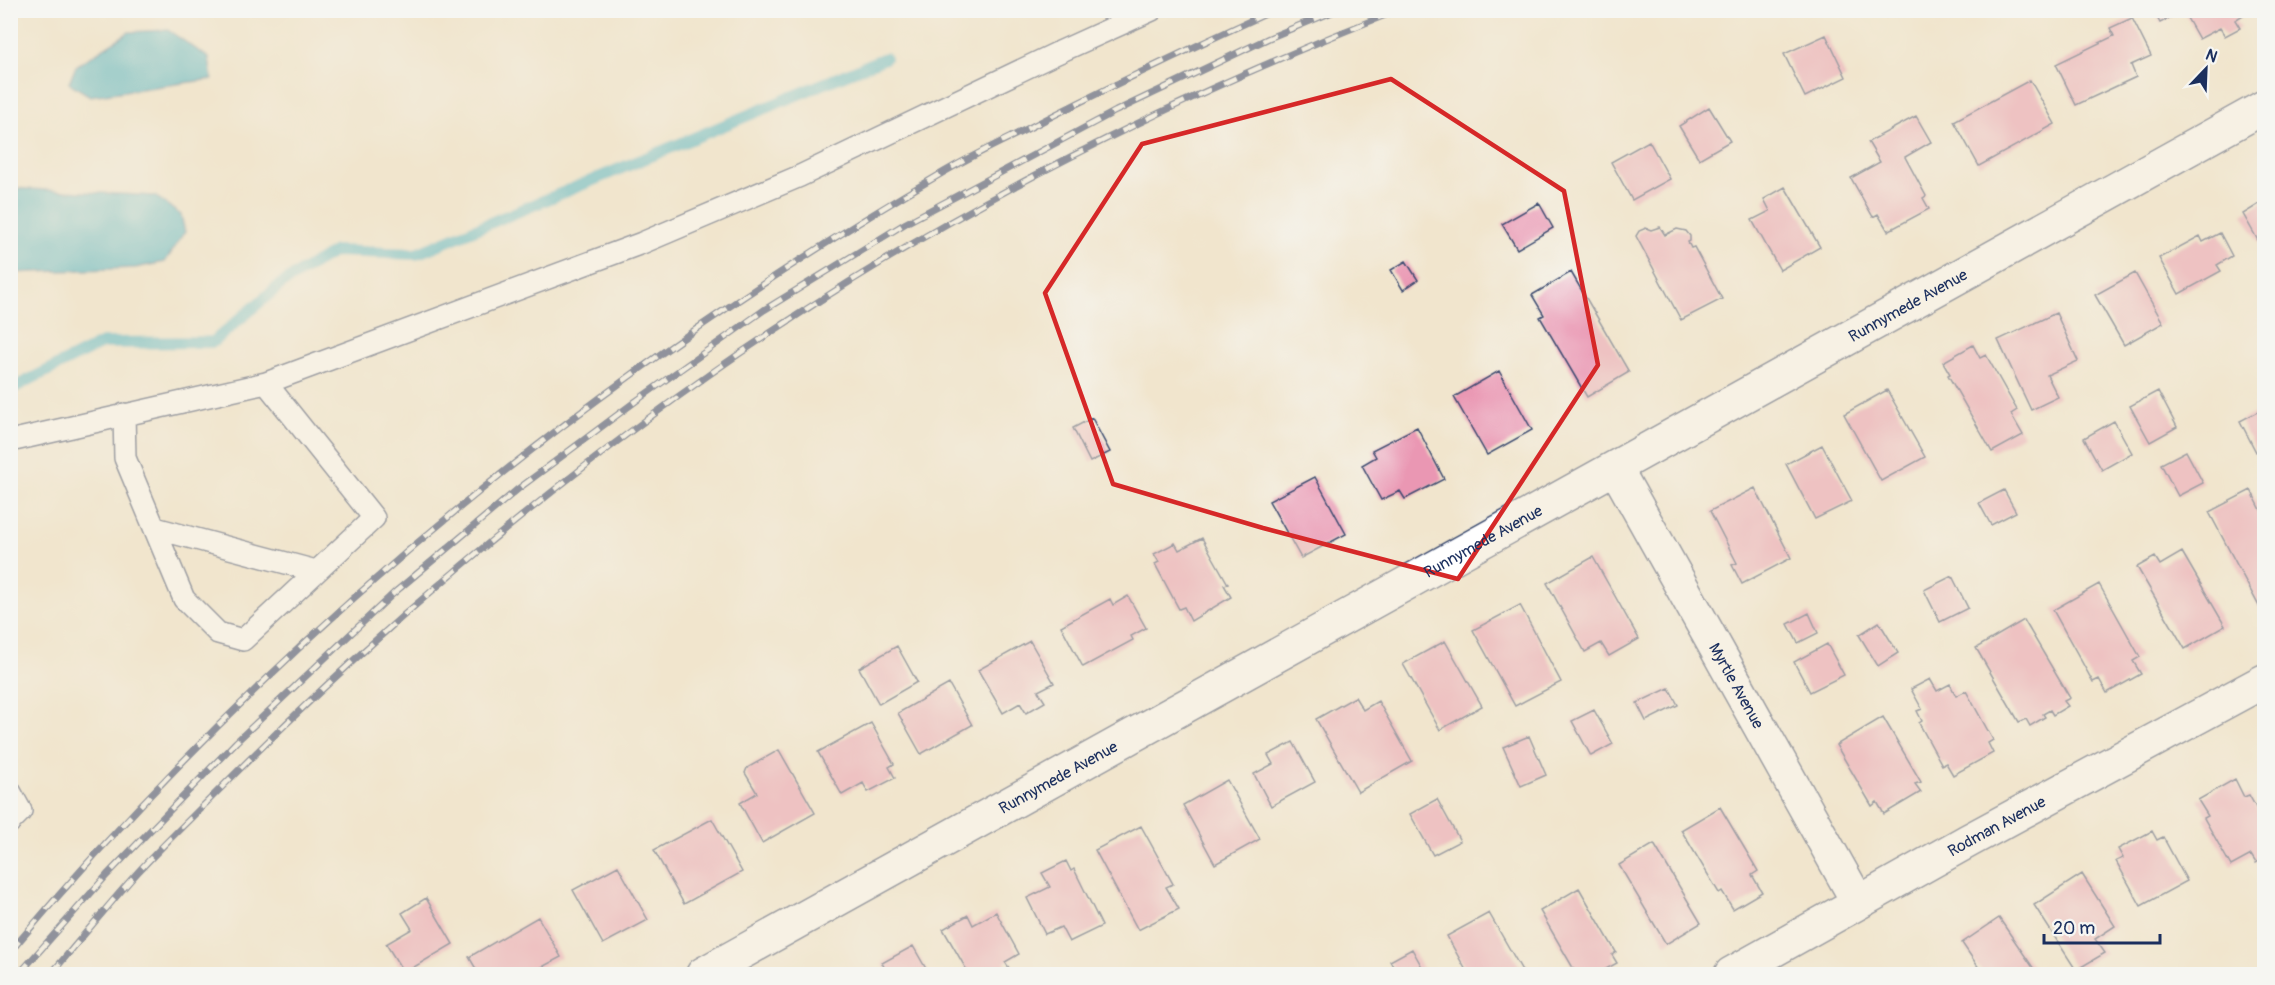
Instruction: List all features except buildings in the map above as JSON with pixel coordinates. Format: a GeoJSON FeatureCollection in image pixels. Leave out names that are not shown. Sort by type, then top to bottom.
{"type":"FeatureCollection","features":[{"type":"Feature","properties":{"kind":"street","name":"Runnymede Avenue"},"geometry":{"type":"LineString","coordinates":[[703,975],[2265,107]]}},
{"type":"Feature","properties":{"kind":"street","name":"Myrtle Avenue"},"geometry":{"type":"LineString","coordinates":[[1616,469],[1858,902]]}},
{"type":"Feature","properties":{"kind":"street","name":"Rodman Avenue"},"geometry":{"type":"LineString","coordinates":[[1731,975],[1858,902],[2265,681]]}},
{"type":"Feature","properties":{"kind":"lane"},"geometry":{"type":"LineString","coordinates":[[10,441],[266,383],[653,238],[800,176],[1152,10]]}},
{"type":"Feature","properties":{"kind":"lane"},"geometry":{"type":"LineString","coordinates":[[124,414],[125,458],[184,599],[218,633],[243,640],[374,518],[266,383]]}},
{"type":"Feature","properties":{"kind":"lane"},"geometry":{"type":"LineString","coordinates":[[154,528],[316,571]]}},
{"type":"Feature","properties":{"kind":"lane"},"geometry":{"type":"LineString","coordinates":[[10,791],[21,811],[10,822]]}},
{"type":"Feature","properties":{"kind":"highlighted area"},"geometry":{"type":"Polygon","coordinates":[[[1391,79],[1564,191],[1598,365],[1458,579],[1263,528],[1113,484],[1045,293],[1142,144],[1391,79]]]}},
{"type":"Feature","properties":{"kind":"water"},"geometry":{"type":"Polygon","coordinates":[[[168,30],[209,58],[212,79],[90,96],[69,83],[76,66],[129,32],[168,30]]]}},
{"type":"Feature","properties":{"kind":"water"},"geometry":{"type":"Polygon","coordinates":[[[11,188],[155,196],[181,215],[185,232],[165,262],[135,268],[11,273],[11,188]]]}},
{"type":"Feature","properties":{"kind":"waterway"},"geometry":{"type":"LineString","coordinates":[[10,387],[13,388],[102,343],[213,342],[281,284],[335,251],[416,254],[885,58]]}},
{"type":"Feature","properties":{"kind":"railway"},"geometry":{"type":"LineString","coordinates":[[10,952],[112,836],[218,726],[328,621],[443,521],[562,426],[686,336],[813,252],[944,172],[1120,82],[1274,10]]}},
{"type":"Feature","properties":{"kind":"railway"},"geometry":{"type":"LineString","coordinates":[[19,974],[107,875],[236,742],[394,593],[518,489],[636,401],[764,310],[906,223],[1116,111],[1269,38],[1337,10]]}},
{"type":"Feature","properties":{"kind":"railway"},"geometry":{"type":"LineString","coordinates":[[51,974],[155,854],[257,752],[354,660],[451,574],[547,496],[696,384],[747,348],[870,269],[1016,186],[1167,110],[1320,41],[1398,10]]}}]}
